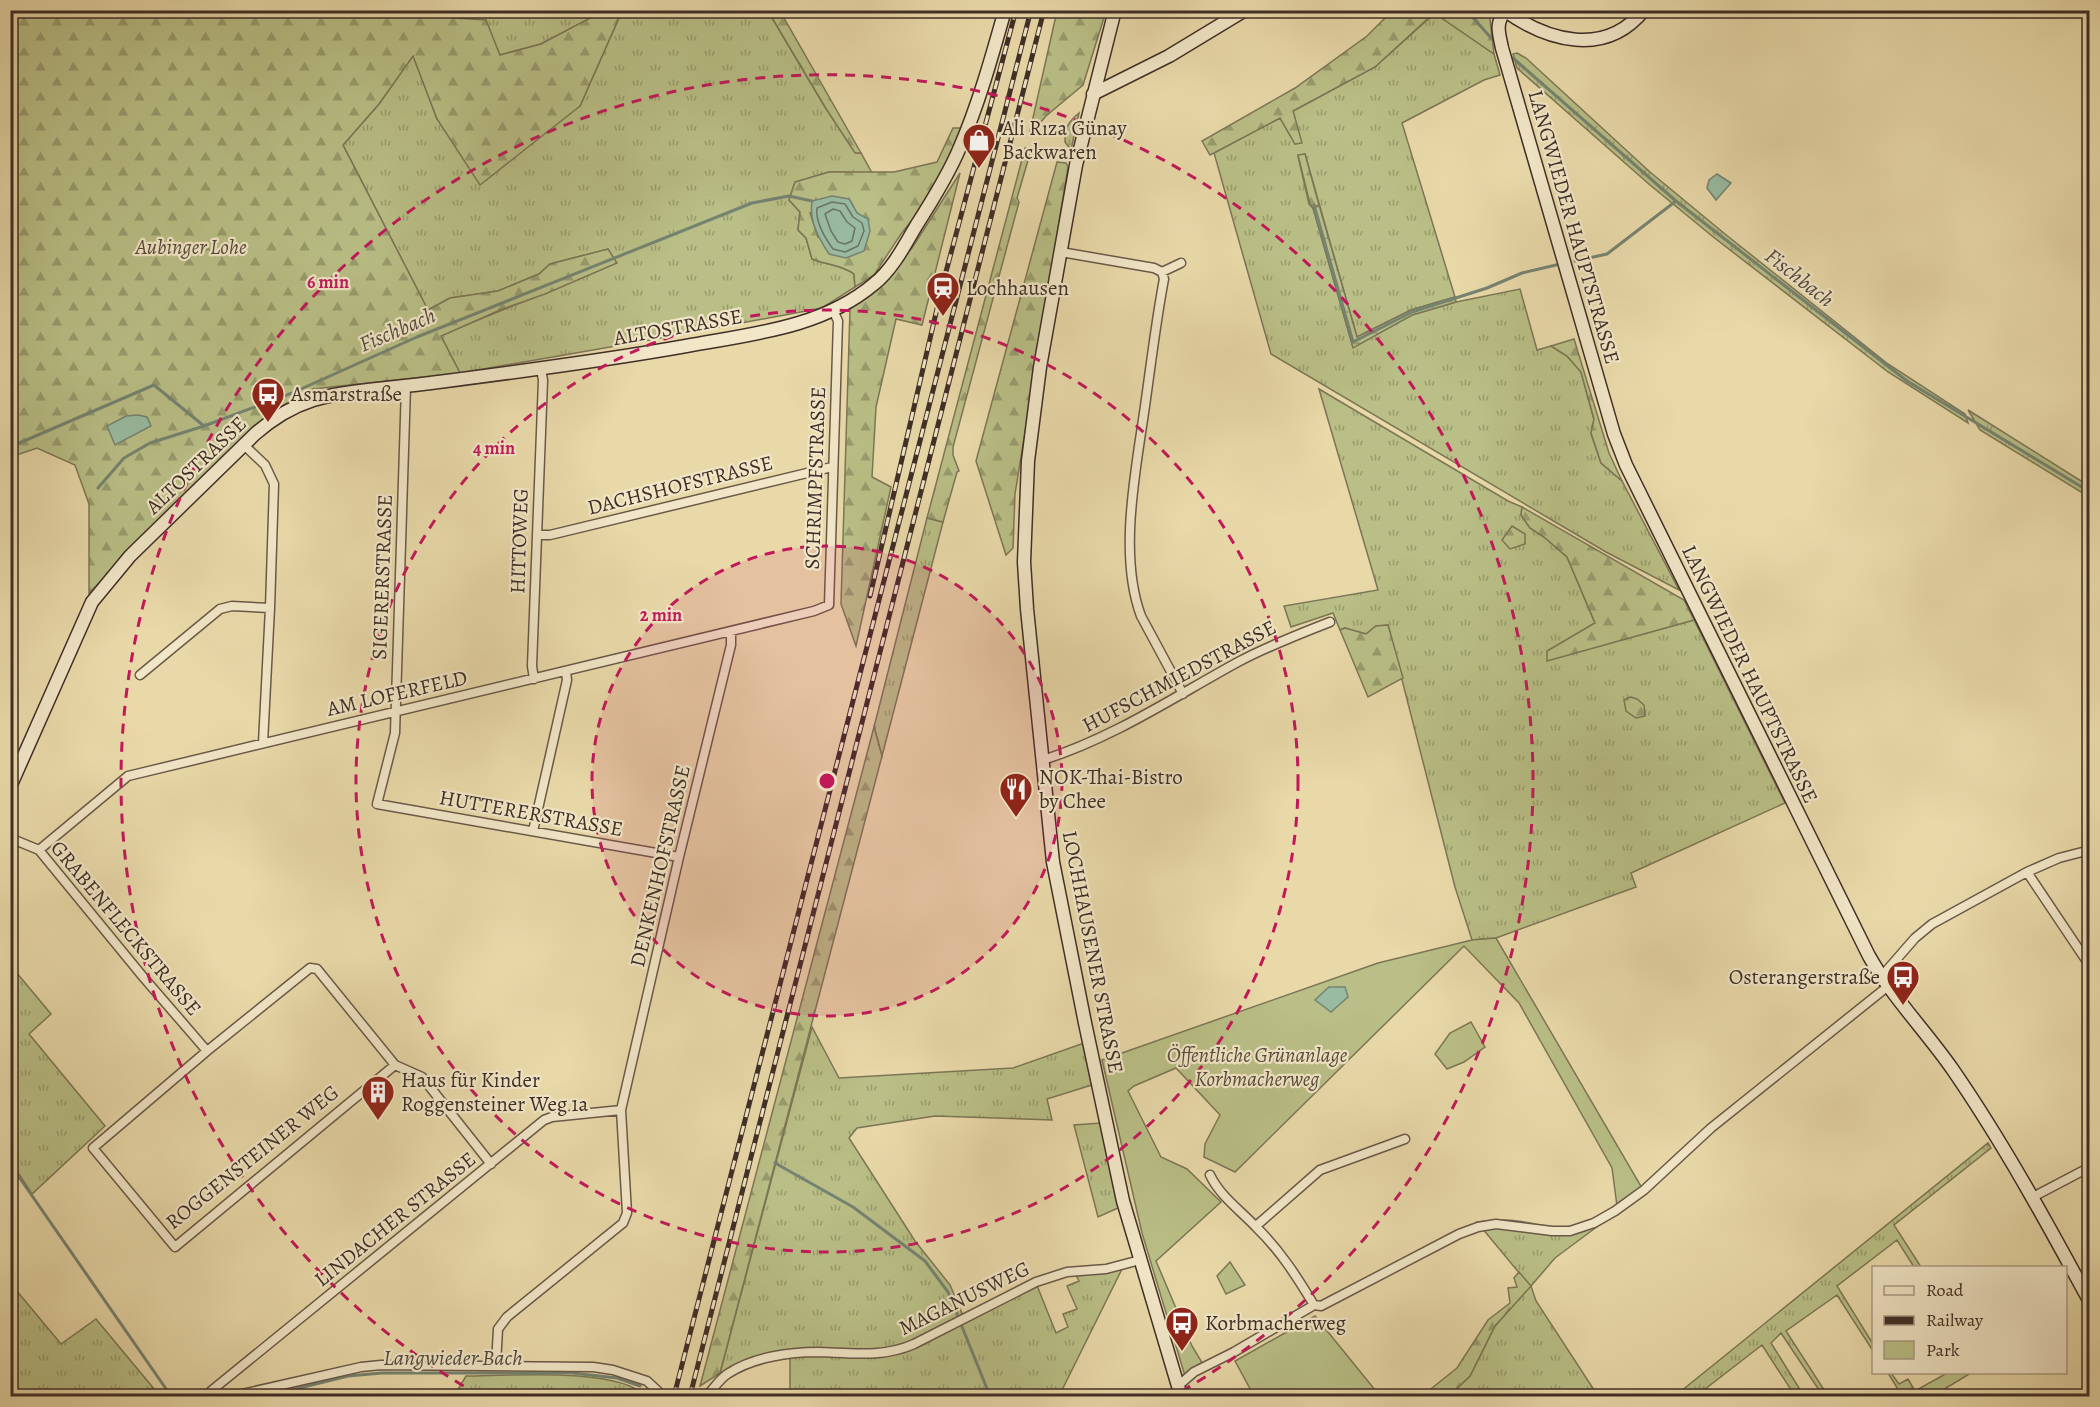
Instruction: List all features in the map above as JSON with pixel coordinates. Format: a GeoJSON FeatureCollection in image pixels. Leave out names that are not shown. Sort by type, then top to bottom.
{"type":"FeatureCollection","features":[{"type":"Feature","properties":{"kind":"main road","name":"ALTOSTRASSE"},"geometry":{"type":"LineString","coordinates":[[10,787],[92,602],[130,556],[244,445],[275,418],[313,400],[643,354],[777,330],[806,322],[833,310],[876,283],[899,254],[960,149],[973,115],[1005,10]]}},
{"type":"Feature","properties":{"kind":"main road","name":"LOCHHAUSENER STRASSE"},"geometry":{"type":"LineString","coordinates":[[1115,10],[1076,166],[1040,367],[1024,525],[1027,609],[1053,862],[1111,1147],[1140,1260],[1180,1391]]}},
{"type":"Feature","properties":{"kind":"main road"},"geometry":{"type":"LineString","coordinates":[[1093,94],[1169,56],[1245,10]]}},
{"type":"Feature","properties":{"kind":"main road"},"geometry":{"type":"LineString","coordinates":[[1504,11],[1519,21],[1550,35],[1580,41],[1605,38],[1622,31],[1644,10]]}},
{"type":"Feature","properties":{"kind":"main road","name":"LANGWIEDER HAUPTSTRASSE"},"geometry":{"type":"LineString","coordinates":[[1504,11],[1498,24],[1502,48],[1622,455],[1838,896],[1884,982],[1952,1068],[1998,1138],[2090,1302]]}},
{"type":"Feature","properties":{"kind":"main road"},"geometry":{"type":"LineString","coordinates":[[1102,57],[1109,70],[1126,77]]}},
{"type":"Feature","properties":{"kind":"street"},"geometry":{"type":"LineString","coordinates":[[1061,252],[1154,268],[1162,272],[1164,279],[1132,492],[1131,576],[1141,616],[1183,694]]}},
{"type":"Feature","properties":{"kind":"street"},"geometry":{"type":"LineString","coordinates":[[1162,272],[1180,262]]}},
{"type":"Feature","properties":{"kind":"street","name":"SCHRIMPFSTRASSE"},"geometry":{"type":"LineString","coordinates":[[788,616],[829,605],[838,321],[833,310]]}},
{"type":"Feature","properties":{"kind":"street","name":"HITTOWEG"},"geometry":{"type":"LineString","coordinates":[[534,679],[532,666],[543,380],[541,369]]}},
{"type":"Feature","properties":{"kind":"street","name":"SIGERERSTRASSE"},"geometry":{"type":"LineString","coordinates":[[376,804],[395,733],[406,386]]}},
{"type":"Feature","properties":{"kind":"street"},"geometry":{"type":"LineString","coordinates":[[244,445],[265,465],[274,484],[263,743]]}},
{"type":"Feature","properties":{"kind":"street","name":"DACHSHOFSTRASSE"},"geometry":{"type":"LineString","coordinates":[[537,535],[550,535],[832,467]]}},
{"type":"Feature","properties":{"kind":"street"},"geometry":{"type":"LineString","coordinates":[[140,675],[220,609],[231,606],[270,608]]}},
{"type":"Feature","properties":{"kind":"street","name":"AM LOFERFELD"},"geometry":{"type":"LineString","coordinates":[[39,850],[124,777],[566,672],[788,616]]}},
{"type":"Feature","properties":{"kind":"street","name":"HUFSCHMIEDSTRASSE"},"geometry":{"type":"LineString","coordinates":[[1043,760],[1082,747],[1269,647],[1330,622]]}},
{"type":"Feature","properties":{"kind":"street","name":"DENKENHOFSTRASSE"},"geometry":{"type":"LineString","coordinates":[[496,1364],[498,1329],[507,1317],[623,1223],[627,1213],[621,1110],[679,857],[732,645],[731,631]]}},
{"type":"Feature","properties":{"kind":"street"},"geometry":{"type":"LineString","coordinates":[[533,831],[567,680],[566,672]]}},
{"type":"Feature","properties":{"kind":"street","name":"HUTTERERSTRASSE"},"geometry":{"type":"LineString","coordinates":[[376,804],[679,857]]}},
{"type":"Feature","properties":{"kind":"street","name":"GRABENFLECKSTRASSE"},"geometry":{"type":"LineString","coordinates":[[10,838],[39,850],[207,1051]]}},
{"type":"Feature","properties":{"kind":"street"},"geometry":{"type":"LineString","coordinates":[[1180,1391],[1194,1372],[1234,1352],[1314,1305],[1321,1306],[1441,1243],[1478,1227],[1496,1224],[1552,1231],[1570,1230],[1594,1223],[1615,1211],[1644,1190],[1711,1128],[1884,982],[1915,939],[1932,924],[2027,872],[2059,858],[2090,850]]}},
{"type":"Feature","properties":{"kind":"street"},"geometry":{"type":"LineString","coordinates":[[2027,872],[2090,966]]}},
{"type":"Feature","properties":{"kind":"street"},"geometry":{"type":"LineString","coordinates":[[207,1051],[313,967],[395,1065],[422,1077],[491,1164]]}},
{"type":"Feature","properties":{"kind":"street","name":"ROGGENSTEINER WEG"},"geometry":{"type":"LineString","coordinates":[[207,1051],[93,1148],[175,1247],[395,1065]]}},
{"type":"Feature","properties":{"kind":"street","name":"LINDACHER STRASSE"},"geometry":{"type":"LineString","coordinates":[[209,1396],[211,1390],[544,1120],[552,1117],[621,1110]]}},
{"type":"Feature","properties":{"kind":"street"},"geometry":{"type":"LineString","coordinates":[[1256,1226],[1320,1170],[1405,1139]]}},
{"type":"Feature","properties":{"kind":"street"},"geometry":{"type":"LineString","coordinates":[[2033,1197],[2090,1167]]}},
{"type":"Feature","properties":{"kind":"street"},"geometry":{"type":"LineString","coordinates":[[1210,1175],[1216,1187],[1256,1226],[1285,1259],[1314,1305]]}},
{"type":"Feature","properties":{"kind":"street","name":"MAGANUSWEG"},"geometry":{"type":"LineString","coordinates":[[707,1396],[729,1373],[755,1362],[803,1353],[893,1352],[914,1344],[1036,1282],[1067,1272],[1106,1269],[1140,1260]]}},
{"type":"Feature","properties":{"kind":"street"},"geometry":{"type":"LineString","coordinates":[[233,1396],[361,1367],[496,1364],[603,1368],[647,1381],[661,1394]]}},
{"type":"Feature","properties":{"kind":"green space"},"geometry":{"type":"Polygon","coordinates":[[[1393,10],[1489,11],[1494,54],[1434,13],[1375,67],[1293,111],[1302,143],[1295,144],[1280,118],[1210,155],[1202,141],[1295,88],[1367,36],[1393,10]]]}},
{"type":"Feature","properties":{"kind":"green space","name":"Aubinger Lohe"},"geometry":{"type":"Polygon","coordinates":[[[11,11],[456,11],[454,18],[486,20],[500,55],[541,44],[594,16],[597,11],[622,11],[580,106],[480,185],[437,119],[413,56],[379,104],[343,145],[428,310],[450,298],[498,291],[539,274],[550,264],[608,249],[617,263],[441,336],[460,373],[313,389],[271,412],[89,593],[89,504],[75,465],[37,448],[11,457],[11,11]]]}},
{"type":"Feature","properties":{"kind":"green space"},"geometry":{"type":"Polygon","coordinates":[[[456,11],[597,11],[595,16],[541,44],[500,55],[454,18],[456,11]]]}},
{"type":"Feature","properties":{"kind":"green space"},"geometry":{"type":"Polygon","coordinates":[[[622,11],[768,11],[825,107],[855,152],[861,153],[872,173],[829,172],[795,182],[789,200],[800,212],[798,230],[806,238],[812,259],[854,274],[855,287],[822,308],[460,373],[441,336],[616,263],[608,249],[550,264],[539,274],[498,291],[450,298],[428,310],[343,145],[379,104],[413,55],[437,119],[580,106],[622,11]]]}},
{"type":"Feature","properties":{"kind":"green space"},"geometry":{"type":"Polygon","coordinates":[[[768,11],[780,11],[861,153],[855,153],[768,11]]]}},
{"type":"Feature","properties":{"kind":"green space"},"geometry":{"type":"Polygon","coordinates":[[[1057,11],[1106,11],[1083,85],[1046,116],[1033,131],[1030,131],[1057,11]]]}},
{"type":"Feature","properties":{"kind":"green space"},"geometry":{"type":"Polygon","coordinates":[[[1435,13],[1494,54],[1500,75],[1484,80],[1402,123],[1455,297],[1411,310],[1357,337],[1305,154],[1298,156],[1309,204],[1313,208],[1353,347],[1412,315],[1456,302],[1520,289],[1537,350],[1551,346],[1567,356],[1581,372],[1594,420],[1591,434],[1601,463],[1622,481],[1679,590],[1606,552],[1271,354],[1214,153],[1280,118],[1295,144],[1301,143],[1293,111],[1375,67],[1435,13]]]}},
{"type":"Feature","properties":{"kind":"green space"},"geometry":{"type":"Polygon","coordinates":[[[1517,53],[1526,58],[1650,172],[1725,234],[1888,364],[1965,414],[1968,423],[1888,372],[1712,236],[1650,185],[1517,68],[1513,54],[1517,53]]]}},
{"type":"Feature","properties":{"kind":"green space"},"geometry":{"type":"Polygon","coordinates":[[[1079,113],[1071,150],[1065,142],[1066,133],[1070,122],[1079,113]]]}},
{"type":"Feature","properties":{"kind":"green space"},"geometry":{"type":"Polygon","coordinates":[[[953,128],[962,128],[946,164],[913,219],[874,275],[855,287],[854,274],[812,259],[806,238],[798,230],[800,212],[789,200],[795,182],[829,172],[894,172],[937,162],[953,128]],[[849,199],[810,213],[818,237],[857,213],[849,199]]]}},
{"type":"Feature","properties":{"kind":"green space"},"geometry":{"type":"Polygon","coordinates":[[[1025,148],[1031,150],[1017,198],[1019,202],[953,447],[953,455],[959,471],[943,522],[927,518],[1025,148]]]}},
{"type":"Feature","properties":{"kind":"green space"},"geometry":{"type":"Polygon","coordinates":[[[1305,154],[1319,205],[1313,208],[1298,155],[1305,154]]]}},
{"type":"Feature","properties":{"kind":"green space"},"geometry":{"type":"Polygon","coordinates":[[[1057,162],[1066,163],[1068,167],[1015,494],[1013,548],[1006,555],[976,461],[1057,162]]]}},
{"type":"Feature","properties":{"kind":"green space"},"geometry":{"type":"Polygon","coordinates":[[[960,173],[922,325],[896,319],[876,407],[872,477],[891,487],[856,646],[841,604],[850,309],[880,285],[912,248],[960,173]]]}},
{"type":"Feature","properties":{"kind":"green space"},"geometry":{"type":"Polygon","coordinates":[[[1319,205],[1357,337],[1411,310],[1455,297],[1456,302],[1412,315],[1353,348],[1313,208],[1319,205]]]}},
{"type":"Feature","properties":{"kind":"green space"},"geometry":{"type":"Polygon","coordinates":[[[1574,339],[1609,453],[1622,481],[1601,463],[1591,433],[1594,419],[1581,372],[1567,356],[1551,346],[1574,339]]]}},
{"type":"Feature","properties":{"kind":"green space"},"geometry":{"type":"Polygon","coordinates":[[[1319,389],[1508,501],[1522,507],[1521,515],[1530,528],[1567,557],[1595,623],[1548,651],[1548,660],[1694,620],[1785,803],[1631,873],[1636,887],[1496,938],[1472,940],[1455,887],[1388,625],[1376,626],[1366,634],[1345,628],[1340,630],[1333,613],[1291,627],[1284,606],[1378,590],[1319,389]]]}},
{"type":"Feature","properties":{"kind":"green space"},"geometry":{"type":"Polygon","coordinates":[[[1968,410],[2089,486],[2089,497],[1980,430],[1968,410]]]}},
{"type":"Feature","properties":{"kind":"green space"},"geometry":{"type":"Polygon","coordinates":[[[1522,507],[1684,600],[1694,620],[1547,661],[1547,651],[1595,623],[1567,557],[1530,528],[1521,515],[1522,507]]]}},
{"type":"Feature","properties":{"kind":"green space"},"geometry":{"type":"Polygon","coordinates":[[[927,518],[943,522],[882,756],[874,727],[927,518]]]}},
{"type":"Feature","properties":{"kind":"green space"},"geometry":{"type":"Polygon","coordinates":[[[1512,526],[1525,534],[1525,544],[1510,549],[1502,540],[1512,526]]]}},
{"type":"Feature","properties":{"kind":"green space"},"geometry":{"type":"Polygon","coordinates":[[[1388,625],[1403,678],[1368,697],[1340,630],[1345,628],[1366,634],[1376,626],[1388,625]]]}},
{"type":"Feature","properties":{"kind":"green space"},"geometry":{"type":"Polygon","coordinates":[[[1630,697],[1644,705],[1645,716],[1636,718],[1626,711],[1624,700],[1630,697]]]}},
{"type":"Feature","properties":{"kind":"green space"},"geometry":{"type":"Polygon","coordinates":[[[874,727],[882,756],[720,1373],[700,1386],[874,727]]]}},
{"type":"Feature","properties":{"kind":"green space","name":"Öffentliche Grünanlage Korbmacherweg"},"geometry":{"type":"Polygon","coordinates":[[[1496,938],[1642,1188],[1617,1206],[1612,1168],[1519,1003],[1464,946],[1235,1172],[1204,1157],[1205,1144],[1220,1115],[1176,1068],[1134,1086],[1128,1091],[1161,1157],[1187,1169],[1221,1202],[1156,1261],[1192,1346],[1204,1366],[1185,1376],[1142,1233],[1102,1060],[1378,963],[1472,940],[1496,938]]]}},
{"type":"Feature","properties":{"kind":"green space"},"geometry":{"type":"Polygon","coordinates":[[[11,966],[51,1014],[29,1034],[105,1126],[32,1194],[11,1162],[11,966]]]}},
{"type":"Feature","properties":{"kind":"green space"},"geometry":{"type":"Polygon","coordinates":[[[1471,1022],[1485,1047],[1464,1062],[1447,1069],[1435,1054],[1450,1033],[1471,1022]]]}},
{"type":"Feature","properties":{"kind":"green space"},"geometry":{"type":"Polygon","coordinates":[[[812,1027],[839,1078],[1013,1068],[1084,1043],[1092,1085],[1047,1099],[1052,1120],[935,1116],[857,1128],[849,1138],[915,1241],[950,1285],[964,1318],[904,1346],[886,1351],[754,1359],[720,1373],[812,1027]]]}},
{"type":"Feature","properties":{"kind":"green space"},"geometry":{"type":"Polygon","coordinates":[[[1757,1088],[1687,1152],[1602,1223],[1555,1258],[1531,1286],[1536,1301],[1598,1396],[1449,1396],[1470,1376],[1495,1326],[1530,1286],[1477,1222],[1508,1220],[1565,1227],[1589,1221],[1604,1214],[1632,1195],[1691,1141],[1757,1088]]]}},
{"type":"Feature","properties":{"kind":"green space"},"geometry":{"type":"Polygon","coordinates":[[[1101,1123],[1118,1208],[1098,1217],[1074,1125],[1101,1123]]]}},
{"type":"Feature","properties":{"kind":"green space"},"geometry":{"type":"Polygon","coordinates":[[[1988,1143],[1991,1148],[1894,1225],[1920,1266],[1913,1266],[1897,1240],[1837,1286],[1872,1342],[1872,1349],[1837,1295],[1786,1331],[1828,1396],[1823,1396],[1781,1333],[1771,1343],[1804,1396],[1795,1396],[1762,1345],[1696,1396],[1675,1396],[1988,1143]]]}},
{"type":"Feature","properties":{"kind":"green space"},"geometry":{"type":"Polygon","coordinates":[[[1230,1262],[1245,1285],[1226,1294],[1217,1276],[1230,1262]]]}},
{"type":"Feature","properties":{"kind":"green space"},"geometry":{"type":"Polygon","coordinates":[[[1122,1269],[1059,1396],[790,1396],[790,1358],[794,1356],[892,1354],[1036,1283],[1056,1333],[1068,1327],[1063,1314],[1077,1309],[1067,1286],[1079,1281],[1076,1275],[1122,1269]]]}},
{"type":"Feature","properties":{"kind":"green space"},"geometry":{"type":"Polygon","coordinates":[[[1519,1272],[1531,1286],[1495,1326],[1470,1376],[1449,1396],[1422,1396],[1457,1368],[1488,1320],[1510,1303],[1508,1288],[1517,1287],[1514,1278],[1519,1272]]]}},
{"type":"Feature","properties":{"kind":"green space"},"geometry":{"type":"Polygon","coordinates":[[[11,1284],[61,1344],[96,1319],[160,1396],[11,1396],[11,1284]]]}},
{"type":"Feature","properties":{"kind":"green space"},"geometry":{"type":"Polygon","coordinates":[[[1315,1316],[1380,1396],[1254,1396],[1235,1361],[1315,1316]]]}},
{"type":"Feature","properties":{"kind":"green space"},"geometry":{"type":"Polygon","coordinates":[[[1889,1374],[1892,1374],[1899,1384],[1908,1379],[1915,1391],[1945,1374],[1969,1374],[1933,1396],[1902,1396],[1889,1374]]]}},
{"type":"Feature","properties":{"kind":"green space"},"geometry":{"type":"Polygon","coordinates":[[[466,1376],[587,1377],[631,1387],[645,1396],[454,1396],[466,1376]]]}},
{"type":"Feature","properties":{"kind":"water"},"geometry":{"type":"Polygon","coordinates":[[[1717,174],[1731,183],[1716,200],[1707,188],[1709,180],[1717,174]]]}},
{"type":"Feature","properties":{"kind":"water"},"geometry":{"type":"Polygon","coordinates":[[[832,196],[849,199],[857,213],[868,219],[870,231],[864,251],[846,258],[829,254],[821,241],[813,222],[812,201],[832,196]]]}},
{"type":"Feature","properties":{"kind":"water"},"geometry":{"type":"Polygon","coordinates":[[[126,416],[147,417],[151,426],[115,445],[107,426],[126,416]]]}},
{"type":"Feature","properties":{"kind":"water"},"geometry":{"type":"Polygon","coordinates":[[[1329,987],[1345,987],[1348,997],[1331,1012],[1315,1000],[1329,987]]]}},
{"type":"Feature","properties":{"kind":"waterway","name":"Fischbach"},"geometry":{"type":"LineString","coordinates":[[1466,10],[1493,40]]}},
{"type":"Feature","properties":{"kind":"waterway","name":"Fischbach"},"geometry":{"type":"LineString","coordinates":[[1513,58],[1676,201],[1907,381],[2090,492]]}},
{"type":"Feature","properties":{"kind":"waterway","name":"Fischbach"},"geometry":{"type":"LineString","coordinates":[[10,447],[154,385],[204,426],[292,393],[417,337],[752,203],[789,196],[812,201]]}},
{"type":"Feature","properties":{"kind":"waterway"},"geometry":{"type":"LineString","coordinates":[[1575,261],[1607,254],[1676,201]]}},
{"type":"Feature","properties":{"kind":"waterway","name":"Fischbach"},"geometry":{"type":"LineString","coordinates":[[1314,205],[1353,342],[1412,312],[1487,288],[1522,273],[1556,265]]}},
{"type":"Feature","properties":{"kind":"waterway"},"geometry":{"type":"LineString","coordinates":[[98,488],[124,458],[150,443],[204,426]]}},
{"type":"Feature","properties":{"kind":"waterway"},"geometry":{"type":"LineString","coordinates":[[775,1163],[853,1207],[925,1261],[948,1292],[990,1396]]}},
{"type":"Feature","properties":{"kind":"waterway","name":"Langwieder Bach"},"geometry":{"type":"LineString","coordinates":[[10,1164],[171,1396]]}},
{"type":"Feature","properties":{"kind":"waterway","name":"Langwieder Bach"},"geometry":{"type":"LineString","coordinates":[[267,1396],[348,1376],[382,1373],[572,1373],[617,1378],[640,1386]]}},
{"type":"Feature","properties":{"kind":"railway"},"geometry":{"type":"LineString","coordinates":[[870,596],[943,283],[1016,10]]}},
{"type":"Feature","properties":{"kind":"railway"},"geometry":{"type":"LineString","coordinates":[[674,1396],[1031,10]]}},
{"type":"Feature","properties":{"kind":"railway"},"geometry":{"type":"LineString","coordinates":[[690,1396],[1044,10]]}},
{"type":"Feature","properties":{"kind":"place","name":"Ali Rıza Günay Backwaren"},"geometry":{"type":"Point","coordinates":[979,169]}},
{"type":"Feature","properties":{"kind":"place","name":"Lochhausen"},"geometry":{"type":"Point","coordinates":[943,317]}},
{"type":"Feature","properties":{"kind":"place","name":"Asmarstraße"},"geometry":{"type":"Point","coordinates":[268,423]}},
{"type":"Feature","properties":{"kind":"place","name":"NOK-Thai-Bistro by Chee"},"geometry":{"type":"Point","coordinates":[1016,818]}},
{"type":"Feature","properties":{"kind":"place","name":"Osterangerstraße"},"geometry":{"type":"Point","coordinates":[1903,1006]}},
{"type":"Feature","properties":{"kind":"place","name":"Haus für Kinder Roggensteiner Weg 1a"},"geometry":{"type":"Point","coordinates":[378,1121]}},
{"type":"Feature","properties":{"kind":"place","name":"Korbmacherweg"},"geometry":{"type":"Point","coordinates":[1182,1352]}}]}
